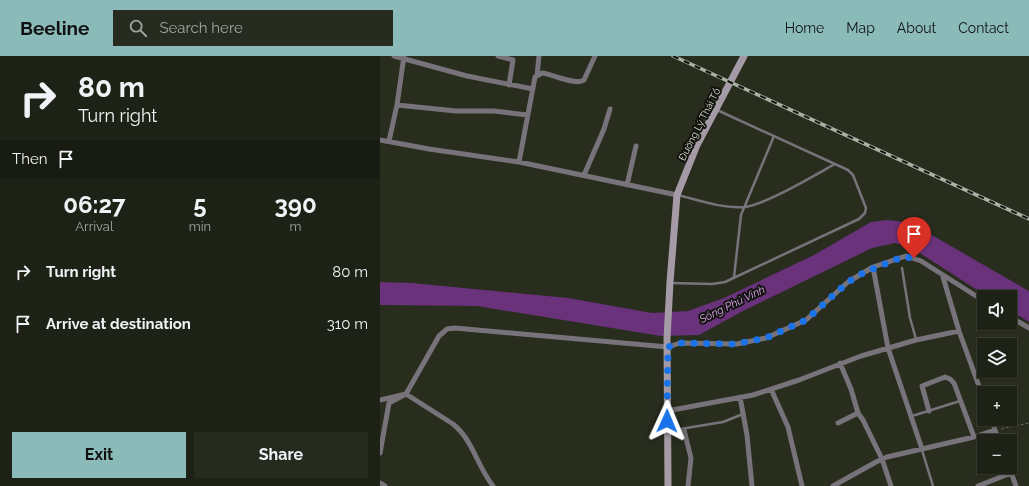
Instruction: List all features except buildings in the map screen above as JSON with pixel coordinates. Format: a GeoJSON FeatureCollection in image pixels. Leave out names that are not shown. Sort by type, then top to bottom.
{"type":"FeatureCollection","features":[{"type":"Feature","properties":{"kind":"main road","name":"Đường Lý Thái Tổ"},"geometry":{"type":"LineString","coordinates":[[668,486],[667,339],[676,195],[697,145],[717,110],[744,56]]}},
{"type":"Feature","properties":{"kind":"street"},"geometry":{"type":"LineString","coordinates":[[394,56],[404,57],[467,76],[533,89]]}},
{"type":"Feature","properties":{"kind":"street"},"geometry":{"type":"LineString","coordinates":[[498,56],[511,59],[514,62],[509,85]]}},
{"type":"Feature","properties":{"kind":"street"},"geometry":{"type":"LineString","coordinates":[[519,162],[537,75],[539,56]]}},
{"type":"Feature","properties":{"kind":"street"},"geometry":{"type":"LineString","coordinates":[[537,75],[542,73],[551,74],[575,82],[582,82],[595,56]]}},
{"type":"Feature","properties":{"kind":"street"},"geometry":{"type":"LineString","coordinates":[[389,142],[397,105],[404,57]]}},
{"type":"Feature","properties":{"kind":"street"},"geometry":{"type":"LineString","coordinates":[[397,105],[456,111],[494,111],[528,115]]}},
{"type":"Feature","properties":{"kind":"street"},"geometry":{"type":"LineString","coordinates":[[584,175],[604,129],[610,109]]}},
{"type":"Feature","properties":{"kind":"street"},"geometry":{"type":"LineString","coordinates":[[380,140],[429,149],[519,162],[676,195]]}},
{"type":"Feature","properties":{"kind":"street"},"geometry":{"type":"LineString","coordinates":[[627,185],[636,146]]}},
{"type":"Feature","properties":{"kind":"street"},"geometry":{"type":"LineString","coordinates":[[380,453],[389,403],[406,394],[439,336],[447,329],[455,328],[668,347],[680,343],[736,344],[766,338],[806,320],[848,282],[873,267],[906,256],[921,261],[943,277],[977,297]]}},
{"type":"Feature","properties":{"kind":"street"},"geometry":{"type":"LineString","coordinates":[[873,267],[888,348],[912,416],[922,450]]}},
{"type":"Feature","properties":{"kind":"street"},"geometry":{"type":"LineString","coordinates":[[943,277],[959,331],[979,386]]}},
{"type":"Feature","properties":{"kind":"street"},"geometry":{"type":"LineString","coordinates":[[1017,321],[1029,328]]}},
{"type":"Feature","properties":{"kind":"street"},"geometry":{"type":"LineString","coordinates":[[667,411],[740,397],[771,389],[840,363],[888,348],[916,340],[959,331]]}},
{"type":"Feature","properties":{"kind":"street"},"geometry":{"type":"LineString","coordinates":[[840,363],[851,389],[858,413],[882,459],[891,486]]}},
{"type":"Feature","properties":{"kind":"street"},"geometry":{"type":"LineString","coordinates":[[930,411],[922,387],[924,384],[950,378],[961,401],[974,437]]}},
{"type":"Feature","properties":{"kind":"street"},"geometry":{"type":"LineString","coordinates":[[771,389],[788,427],[802,486]]}},
{"type":"Feature","properties":{"kind":"street"},"geometry":{"type":"LineString","coordinates":[[380,400],[406,394],[460,430],[472,447],[482,470],[493,486]]}},
{"type":"Feature","properties":{"kind":"street"},"geometry":{"type":"LineString","coordinates":[[740,397],[747,435],[752,486]]}},
{"type":"Feature","properties":{"kind":"street"},"geometry":{"type":"LineString","coordinates":[[838,423],[858,413]]}},
{"type":"Feature","properties":{"kind":"street"},"geometry":{"type":"LineString","coordinates":[[994,426],[996,434]]}},
{"type":"Feature","properties":{"kind":"street"},"geometry":{"type":"LineString","coordinates":[[684,430],[691,458],[688,486]]}},
{"type":"Feature","properties":{"kind":"street"},"geometry":{"type":"LineString","coordinates":[[833,486],[882,459],[909,451],[922,450],[974,437],[995,430]]}},
{"type":"Feature","properties":{"kind":"street"},"geometry":{"type":"LineString","coordinates":[[978,486],[1008,474]]}},
{"type":"Feature","properties":{"kind":"street"},"geometry":{"type":"LineString","coordinates":[[1011,474],[1016,486]]}},
{"type":"Feature","properties":{"kind":"street"},"geometry":{"type":"LineString","coordinates":[[380,483],[385,486]]}},
{"type":"Feature","properties":{"kind":"lane"},"geometry":{"type":"LineString","coordinates":[[670,282],[719,283],[809,243],[863,216],[866,208],[853,175],[848,170],[717,110]]}},
{"type":"Feature","properties":{"kind":"lane"},"geometry":{"type":"LineString","coordinates":[[734,277],[740,220],[774,136]]}},
{"type":"Feature","properties":{"kind":"lane"},"geometry":{"type":"LineString","coordinates":[[676,195],[731,206],[744,207],[756,204],[836,164]]}},
{"type":"Feature","properties":{"kind":"lane"},"geometry":{"type":"LineString","coordinates":[[902,268],[910,318],[916,340]]}},
{"type":"Feature","properties":{"kind":"lane"},"geometry":{"type":"LineString","coordinates":[[912,416],[961,401]]}},
{"type":"Feature","properties":{"kind":"lane"},"geometry":{"type":"LineString","coordinates":[[667,431],[684,430],[723,422],[743,414]]}},
{"type":"Feature","properties":{"kind":"lane"},"geometry":{"type":"LineString","coordinates":[[922,450],[933,486]]}},
{"type":"Feature","properties":{"kind":"path"},"geometry":{"type":"LineString","coordinates":[[995,430],[1029,423]]}},
{"type":"Feature","properties":{"kind":"water","name":"Sông Phú Vinh"},"geometry":{"type":"Polygon","coordinates":[[[887,220],[904,222],[923,230],[1029,291],[1029,322],[1017,314],[1017,290],[977,290],[912,248],[895,243],[872,248],[741,312],[699,335],[661,336],[477,306],[380,305],[380,282],[412,283],[568,298],[652,313],[688,311],[724,298],[814,255],[871,222],[887,220]]]}},
{"type":"Feature","properties":{"kind":"railway"},"geometry":{"type":"LineString","coordinates":[[673,56],[1029,219]]}},
{"type":"Feature","properties":{"kind":"route"},"geometry":{"type":"LineString","coordinates":[[667,421],[668,347],[680,343],[736,344],[758,341],[806,320],[848,282],[873,267],[906,256],[914,258]]}}]}
